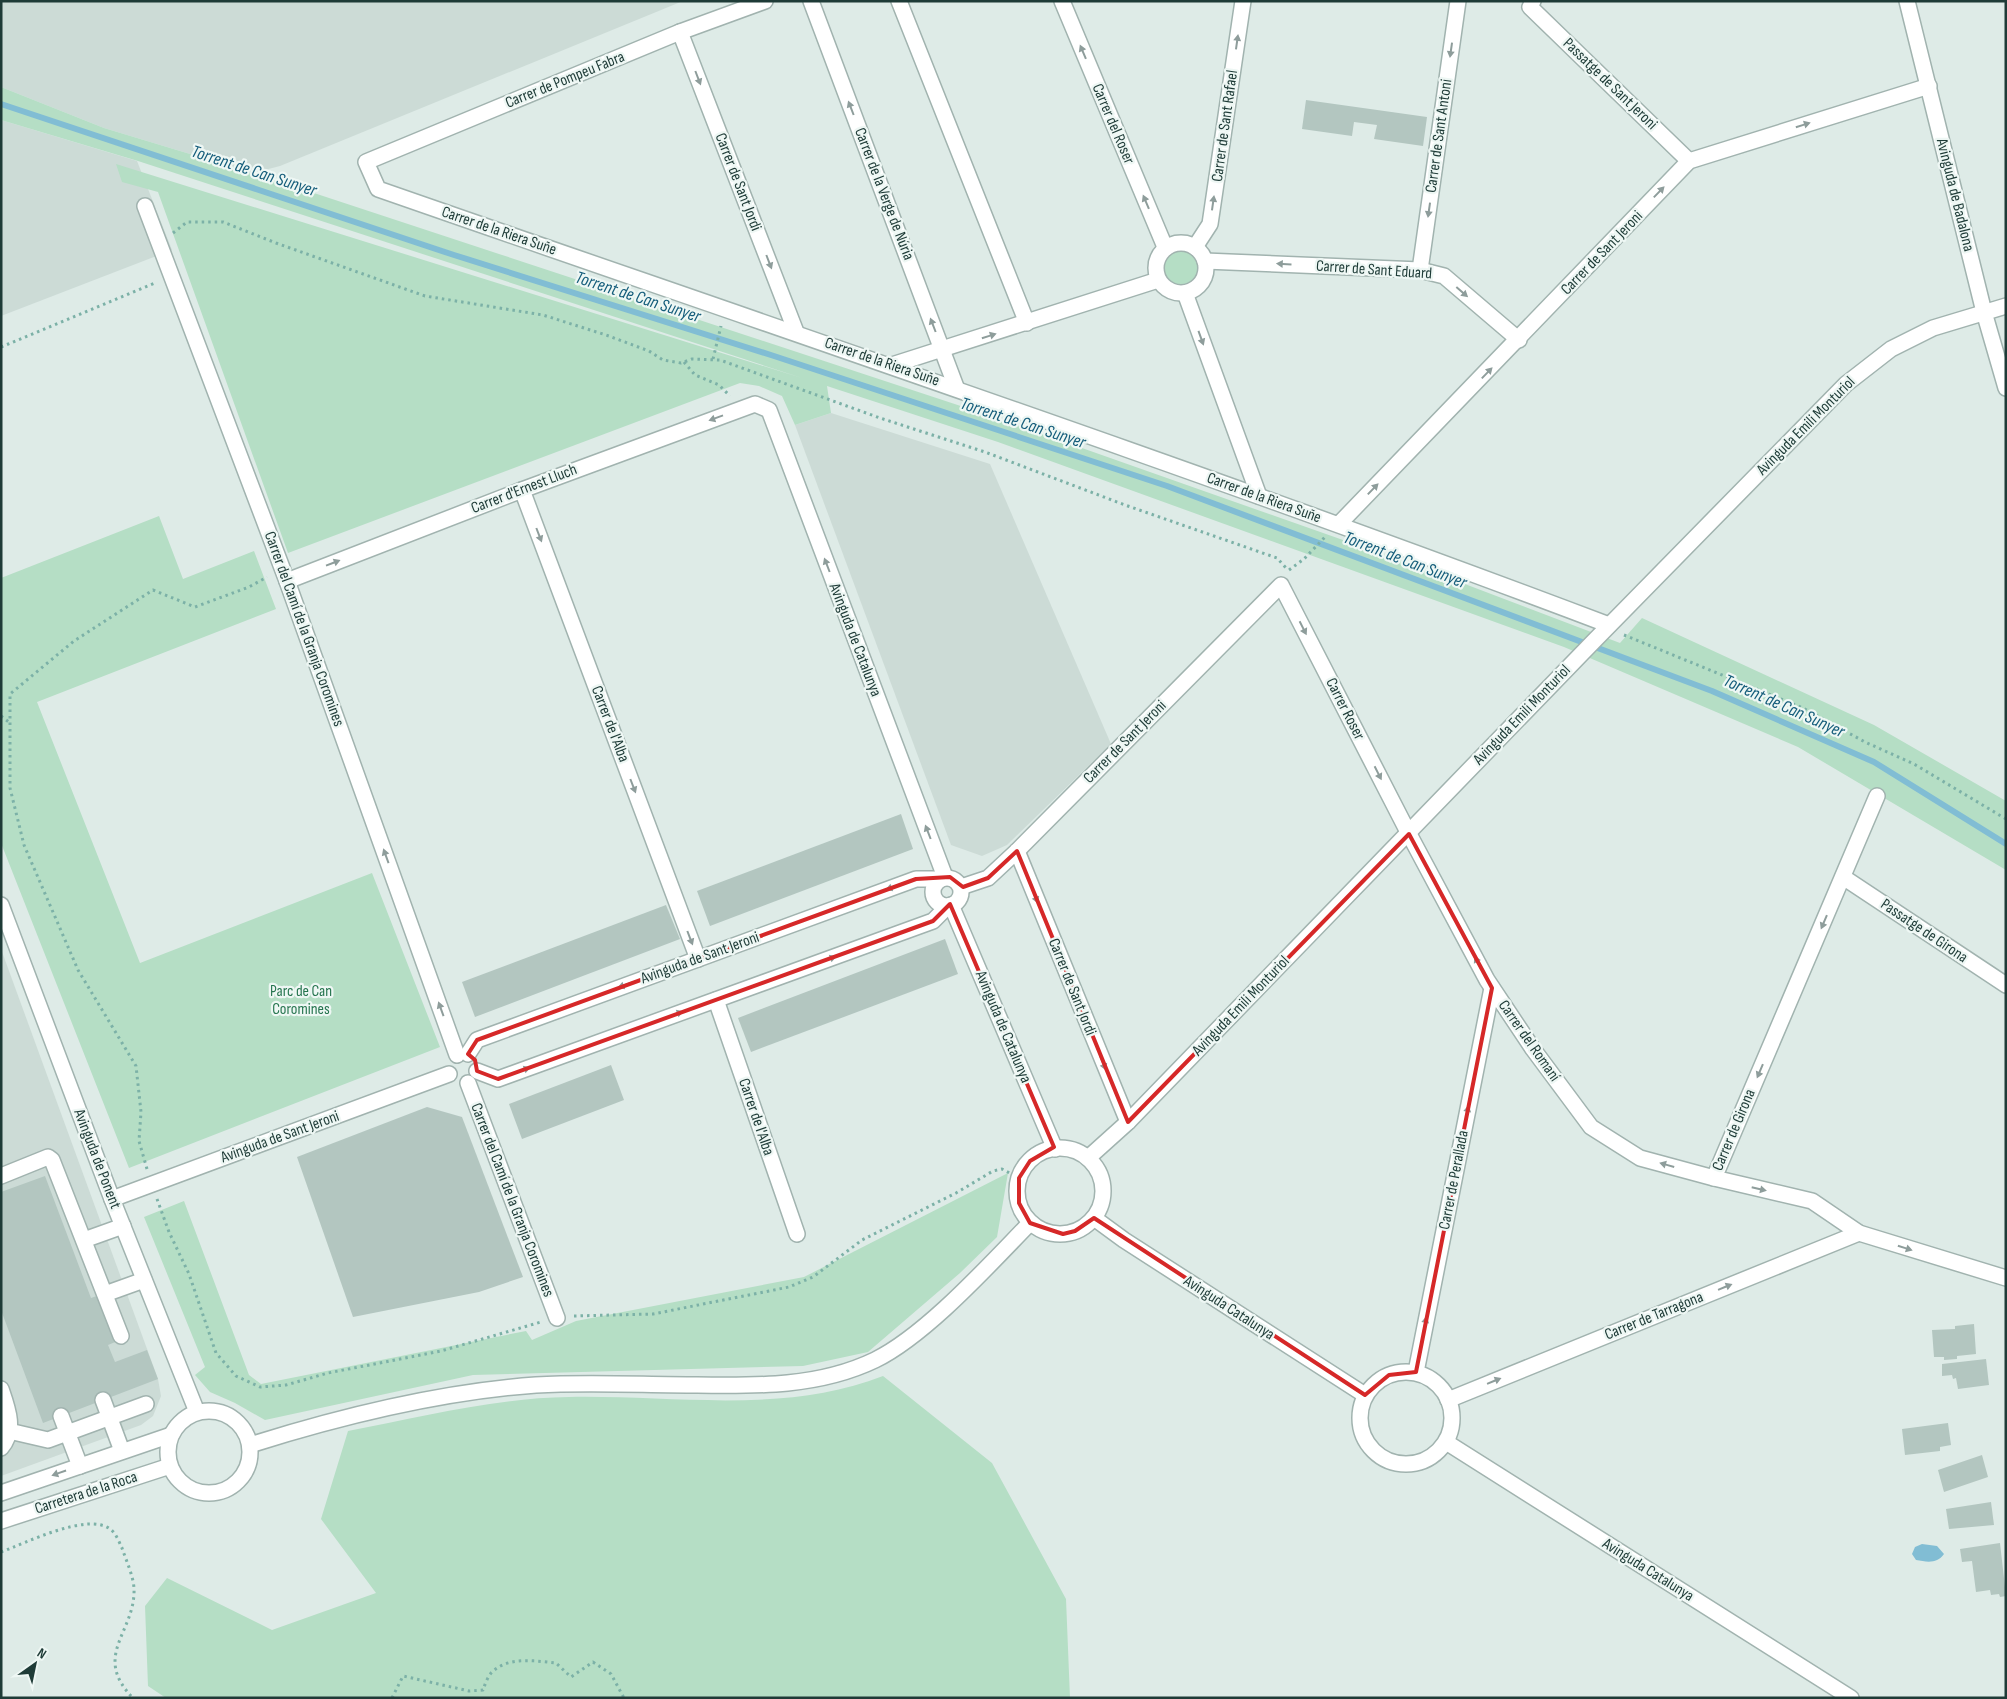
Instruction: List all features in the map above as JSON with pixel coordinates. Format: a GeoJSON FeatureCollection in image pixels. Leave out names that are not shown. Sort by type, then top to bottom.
{"type":"FeatureCollection","features":[{"type":"Feature","properties":{"kind":"street","name":"Carrer de Pompeu Fabra"},"geometry":{"type":"LineString","coordinates":[[366,162],[680,32],[765,1]]}},
{"type":"Feature","properties":{"kind":"street","name":"Carrer de la Verge de Núria"},"geometry":{"type":"LineString","coordinates":[[811,1],[956,387]]}},
{"type":"Feature","properties":{"kind":"street"},"geometry":{"type":"LineString","coordinates":[[899,1],[1027,323]]}},
{"type":"Feature","properties":{"kind":"street","name":"Carrer del Roser"},"geometry":{"type":"LineString","coordinates":[[1062,1],[1165,247]]}},
{"type":"Feature","properties":{"kind":"street","name":"Carrer de Sant Rafael"},"geometry":{"type":"LineString","coordinates":[[1195,247],[1210,224],[1243,1]]}},
{"type":"Feature","properties":{"kind":"street","name":"Carrer de Sant Antoni"},"geometry":{"type":"LineString","coordinates":[[1420,270],[1458,1]]}},
{"type":"Feature","properties":{"kind":"street","name":"Avinguda de Badalona"},"geometry":{"type":"LineString","coordinates":[[1907,1],[1984,312],[2006,388]]}},
{"type":"Feature","properties":{"kind":"street","name":"Passatge de Sant Jeroni"},"geometry":{"type":"LineString","coordinates":[[1532,4],[1689,161]]}},
{"type":"Feature","properties":{"kind":"street","name":"Carrer de Sant Jordi"},"geometry":{"type":"LineString","coordinates":[[680,32],[796,332]]}},
{"type":"Feature","properties":{"kind":"street","name":"Carrer de Sant Jeroni"},"geometry":{"type":"LineString","coordinates":[[1335,528],[1519,340],[1689,161],[1929,86]]}},
{"type":"Feature","properties":{"kind":"street","name":"Carrer de la Riera Suñe"},"geometry":{"type":"LineString","coordinates":[[366,162],[378,189],[956,387],[1259,496],[1335,528],[1606,629]]}},
{"type":"Feature","properties":{"kind":"street","name":"Carrer del Camí de la Granja Coromines"},"geometry":{"type":"LineString","coordinates":[[145,206],[285,574],[463,1054]]}},
{"type":"Feature","properties":{"kind":"street"},"geometry":{"type":"LineString","coordinates":[[1182,242],[1195,247],[1205,261],[1205,275],[1201,282],[1185,293],[1171,291],[1158,280],[1155,271],[1156,262],[1165,247],[1182,242]]}},
{"type":"Feature","properties":{"kind":"street","name":"Carrer de Sant Eduard"},"geometry":{"type":"LineString","coordinates":[[1205,261],[1420,270],[1444,276],[1519,340]]}},
{"type":"Feature","properties":{"kind":"street"},"geometry":{"type":"LineString","coordinates":[[892,365],[942,351],[1158,280]]}},
{"type":"Feature","properties":{"kind":"street"},"geometry":{"type":"LineString","coordinates":[[1185,293],[1259,496]]}},
{"type":"Feature","properties":{"kind":"street","name":"Avinguda Emili Monturiol"},"geometry":{"type":"LineString","coordinates":[[1088,1158],[1128,1122],[1409,834],[1578,657],[1846,384],[1900,345],[1933,328],[2006,306]]}},
{"type":"Feature","properties":{"kind":"street","name":"Carrer d'Ernest Lluch"},"geometry":{"type":"LineString","coordinates":[[285,574],[522,490],[735,411],[755,404],[762,406]]}},
{"type":"Feature","properties":{"kind":"street","name":"Avinguda de Catalunya"},"geometry":{"type":"LineString","coordinates":[[762,406],[769,410],[943,878]]}},
{"type":"Feature","properties":{"kind":"street","name":"Carrer de l'Alba"},"geometry":{"type":"LineString","coordinates":[[522,490],[698,959]]}},
{"type":"Feature","properties":{"kind":"street","name":"Carrer de Sant Jeroni"},"geometry":{"type":"LineString","coordinates":[[961,888],[988,878],[1281,585]]}},
{"type":"Feature","properties":{"kind":"street","name":"Carrer Roser"},"geometry":{"type":"LineString","coordinates":[[1281,585],[1409,834]]}},
{"type":"Feature","properties":{"kind":"street","name":"Carrer de Girona"},"geometry":{"type":"LineString","coordinates":[[1878,796],[1714,1178],[1812,1201],[1859,1233],[2006,1278]]}},
{"type":"Feature","properties":{"kind":"street","name":"Carrer del Romaní"},"geometry":{"type":"LineString","coordinates":[[1409,834],[1492,988],[1532,1049],[1591,1127],[1640,1158],[1714,1178]]}},
{"type":"Feature","properties":{"kind":"street","name":"Carrer de Sant Jordi"},"geometry":{"type":"LineString","coordinates":[[1016,851],[1128,1122]]}},
{"type":"Feature","properties":{"kind":"street","name":"Passatge de Girona"},"geometry":{"type":"LineString","coordinates":[[1843,877],[2006,986]]}},
{"type":"Feature","properties":{"kind":"street"},"geometry":{"type":"LineString","coordinates":[[472,1077],[475,1060],[463,1054],[449,1061],[449,1074],[455,1081],[472,1077],[498,1079],[933,921],[960,898],[961,888],[955,880],[943,878],[935,884],[933,893],[939,903],[949,906]]}},
{"type":"Feature","properties":{"kind":"street","name":"Avinguda de Sant Jeroni"},"geometry":{"type":"LineString","coordinates":[[463,1054],[477,1040],[916,879],[943,878]]}},
{"type":"Feature","properties":{"kind":"street","name":"Avinguda de Ponent"},"geometry":{"type":"LineString","coordinates":[[1,905],[112,1199],[197,1412]]}},
{"type":"Feature","properties":{"kind":"street","name":"Avinguda de Catalunya"},"geometry":{"type":"LineString","coordinates":[[949,906],[1055,1149]]}},
{"type":"Feature","properties":{"kind":"street","name":"Carrer de Perallada"},"geometry":{"type":"LineString","coordinates":[[1416,1372],[1492,988]]}},
{"type":"Feature","properties":{"kind":"street","name":"Carrer de l'Alba"},"geometry":{"type":"LineString","coordinates":[[716,1000],[797,1234]]}},
{"type":"Feature","properties":{"kind":"street","name":"Avinguda de Sant Jeroni"},"geometry":{"type":"LineString","coordinates":[[112,1199],[449,1074]]}},
{"type":"Feature","properties":{"kind":"street","name":"Carrer del Camí de la Granja Coromines"},"geometry":{"type":"LineString","coordinates":[[472,1077],[557,1318]]}},
{"type":"Feature","properties":{"kind":"street"},"geometry":{"type":"LineString","coordinates":[[1064,1148],[1078,1152],[1088,1158],[1101,1176],[1103,1193],[1100,1208],[1094,1218],[1075,1232],[1064,1234],[1049,1232],[1030,1223],[1019,1203],[1017,1193],[1020,1178],[1030,1161],[1042,1152],[1064,1148]]}},
{"type":"Feature","properties":{"kind":"street"},"geometry":{"type":"LineString","coordinates":[[1,1176],[48,1157],[52,1160],[121,1336]]}},
{"type":"Feature","properties":{"kind":"street","name":"Avinguda Catalunya"},"geometry":{"type":"LineString","coordinates":[[1094,1218],[1124,1240],[1365,1396]]}},
{"type":"Feature","properties":{"kind":"street"},"geometry":{"type":"LineString","coordinates":[[250,1445],[316,1424],[408,1404],[526,1386],[566,1384],[750,1386],[802,1382],[830,1376],[875,1360],[898,1346],[945,1307],[1030,1223]]}},
{"type":"Feature","properties":{"kind":"street"},"geometry":{"type":"LineString","coordinates":[[84,1240],[123,1226]]}},
{"type":"Feature","properties":{"kind":"street","name":"Carrer de Tarragona"},"geometry":{"type":"LineString","coordinates":[[1448,1400],[1859,1233]]}},
{"type":"Feature","properties":{"kind":"street"},"geometry":{"type":"LineString","coordinates":[[105,1294],[144,1280]]}},
{"type":"Feature","properties":{"kind":"street"},"geometry":{"type":"LineString","coordinates":[[1405,1371],[1416,1372],[1431,1378],[1448,1400],[1452,1420],[1446,1442],[1438,1451],[1425,1460],[1408,1464],[1392,1462],[1369,1446],[1363,1434],[1360,1419],[1365,1396],[1375,1383],[1389,1374],[1405,1371]]}},
{"type":"Feature","properties":{"kind":"street"},"geometry":{"type":"LineString","coordinates":[[1,1389],[11,1417],[9,1432],[1,1448]]}},
{"type":"Feature","properties":{"kind":"street"},"geometry":{"type":"LineString","coordinates":[[103,1400],[122,1451]]}},
{"type":"Feature","properties":{"kind":"street"},"geometry":{"type":"LineString","coordinates":[[9,1432],[48,1440],[146,1404]]}},
{"type":"Feature","properties":{"kind":"street"},"geometry":{"type":"LineString","coordinates":[[215,1410],[231,1416],[244,1428],[250,1445],[250,1461],[244,1476],[232,1487],[216,1493],[200,1492],[185,1486],[170,1466],[168,1444],[172,1435],[184,1419],[197,1412],[215,1410]]}},
{"type":"Feature","properties":{"kind":"street"},"geometry":{"type":"LineString","coordinates":[[61,1416],[80,1466]]}},
{"type":"Feature","properties":{"kind":"street"},"geometry":{"type":"LineString","coordinates":[[1,1492],[172,1435]]}},
{"type":"Feature","properties":{"kind":"street","name":"Avinguda Catalunya"},"geometry":{"type":"LineString","coordinates":[[1446,1442],[1851,1698]]}},
{"type":"Feature","properties":{"kind":"street","name":"Carretera de la Roca"},"geometry":{"type":"LineString","coordinates":[[1,1521],[170,1466]]}},
{"type":"Feature","properties":{"kind":"path"},"geometry":{"type":"LineString","coordinates":[[163,253],[171,234],[188,222],[223,222],[425,296],[543,316],[606,335],[648,351],[663,360],[684,362],[692,359],[720,360],[880,418],[985,452],[1125,506],[1277,558],[1288,570]]}},
{"type":"Feature","properties":{"kind":"path"},"geometry":{"type":"LineString","coordinates":[[1,347],[172,276]]}},
{"type":"Feature","properties":{"kind":"path"},"geometry":{"type":"LineString","coordinates":[[713,359],[726,309]]}},
{"type":"Feature","properties":{"kind":"path"},"geometry":{"type":"LineString","coordinates":[[684,362],[694,375],[719,384],[729,393],[735,411]]}},
{"type":"Feature","properties":{"kind":"path"},"geometry":{"type":"LineString","coordinates":[[1281,585],[1288,570],[1304,559],[1335,528]]}},
{"type":"Feature","properties":{"kind":"path"},"geometry":{"type":"LineString","coordinates":[[152,1184],[139,1141],[141,1112],[136,1066],[78,970],[24,845],[10,788],[10,694],[74,640],[153,590],[195,606],[285,574]]}},
{"type":"Feature","properties":{"kind":"path"},"geometry":{"type":"LineString","coordinates":[[1606,629],[1803,708],[1865,742],[1914,764],[2006,819]]}},
{"type":"Feature","properties":{"kind":"path"},"geometry":{"type":"LineString","coordinates":[[1,716],[10,723]]}},
{"type":"Feature","properties":{"kind":"path"},"geometry":{"type":"LineString","coordinates":[[1,1552],[88,1522],[110,1529],[118,1539],[134,1588],[132,1608],[116,1646],[115,1664],[121,1686],[133,1698]]}},
{"type":"Feature","properties":{"kind":"path"},"geometry":{"type":"LineString","coordinates":[[392,1698],[404,1676],[469,1691],[483,1690],[492,1672],[509,1662],[532,1661],[556,1663],[571,1677],[593,1662],[611,1674],[624,1698]]}},
{"type":"Feature","properties":{"kind":"highlighted area"},"geometry":{"type":"Polygon","coordinates":[[[1409,834],[1492,988],[1416,1372],[1389,1375],[1365,1395],[1094,1218],[1075,1231],[1063,1234],[1030,1223],[1019,1203],[1019,1178],[1030,1161],[1054,1147],[950,904],[933,921],[498,1079],[477,1071],[475,1060],[468,1054],[477,1040],[916,879],[950,877],[963,887],[988,878],[1017,851],[1128,1122],[1409,834]]]}},
{"type":"Feature","properties":{"kind":"shaded area"},"geometry":{"type":"Polygon","coordinates":[[[1,1],[683,1],[280,166],[253,173],[104,128],[1,87],[1,1]]]}},
{"type":"Feature","properties":{"kind":"shaded area"},"geometry":{"type":"Polygon","coordinates":[[[1,120],[137,161],[172,250],[1,316],[1,120]]]}},
{"type":"Feature","properties":{"kind":"shaded area"},"geometry":{"type":"Polygon","coordinates":[[[831,413],[990,464],[1111,744],[1007,845],[982,856],[951,845],[795,425],[831,413]]]}},
{"type":"Feature","properties":{"kind":"shaded area"},"geometry":{"type":"Polygon","coordinates":[[[1,949],[158,1379],[161,1396],[153,1416],[141,1425],[1,1476],[1,949]]]}},
{"type":"Feature","properties":{"kind":"green space"},"geometry":{"type":"Polygon","coordinates":[[[1,87],[104,128],[253,173],[988,415],[1428,570],[1620,643],[1642,618],[1874,725],[2006,801],[2006,870],[1798,747],[1564,647],[998,442],[827,386],[831,413],[795,425],[782,396],[759,386],[740,383],[288,553],[158,192],[122,182],[116,164],[802,378],[138,161],[1,120],[1,87]]]}},
{"type":"Feature","properties":{"kind":"green space"},"geometry":{"type":"Polygon","coordinates":[[[1176,242],[1186,242],[1199,249],[1206,262],[1206,272],[1199,285],[1186,292],[1176,292],[1167,288],[1160,281],[1156,272],[1156,262],[1160,253],[1167,246],[1176,242]]]}},
{"type":"Feature","properties":{"kind":"green space","name":"Parc de Can Coromines"},"geometry":{"type":"Polygon","coordinates":[[[159,516],[183,579],[254,551],[276,609],[37,702],[140,963],[372,873],[440,1047],[129,1168],[1,843],[1,578],[159,516]]]}},
{"type":"Feature","properties":{"kind":"green space"},"geometry":{"type":"Polygon","coordinates":[[[1008,1173],[997,1237],[960,1273],[868,1352],[803,1366],[473,1375],[265,1420],[235,1403],[210,1392],[195,1375],[205,1367],[144,1217],[184,1201],[249,1375],[261,1384],[526,1331],[532,1340],[576,1321],[804,1277],[1008,1173]]]}},
{"type":"Feature","properties":{"kind":"green space"},"geometry":{"type":"Polygon","coordinates":[[[883,1376],[992,1463],[1066,1599],[1070,1698],[166,1698],[148,1686],[145,1606],[167,1578],[272,1630],[376,1593],[321,1519],[348,1431],[458,1409],[541,1398],[767,1399],[807,1395],[845,1388],[883,1376]]]}},
{"type":"Feature","properties":{"kind":"water"},"geometry":{"type":"Polygon","coordinates":[[[1922,1544],[1937,1546],[1944,1554],[1935,1561],[1916,1560],[1912,1554],[1915,1547],[1922,1544]]]}},
{"type":"Feature","properties":{"kind":"building"},"geometry":{"type":"Polygon","coordinates":[[[1306,100],[1427,117],[1423,146],[1374,139],[1377,125],[1354,122],[1352,136],[1302,129],[1306,100]]]}},
{"type":"Feature","properties":{"kind":"building"},"geometry":{"type":"Polygon","coordinates":[[[901,814],[913,849],[710,926],[697,891],[901,814]]]}},
{"type":"Feature","properties":{"kind":"building"},"geometry":{"type":"Polygon","coordinates":[[[666,905],[680,939],[475,1017],[462,982],[666,905]]]}},
{"type":"Feature","properties":{"kind":"building"},"geometry":{"type":"Polygon","coordinates":[[[945,939],[958,974],[751,1052],[738,1018],[945,939]]]}},
{"type":"Feature","properties":{"kind":"building"},"geometry":{"type":"Polygon","coordinates":[[[611,1065],[624,1100],[522,1139],[509,1104],[611,1065]]]}},
{"type":"Feature","properties":{"kind":"building"},"geometry":{"type":"Polygon","coordinates":[[[427,1107],[462,1117],[523,1277],[479,1292],[353,1317],[297,1157],[427,1107]]]}},
{"type":"Feature","properties":{"kind":"building"},"geometry":{"type":"Polygon","coordinates":[[[45,1176],[91,1298],[108,1292],[125,1338],[108,1345],[115,1362],[147,1350],[158,1379],[43,1423],[1,1310],[1,1192],[45,1176]]]}},
{"type":"Feature","properties":{"kind":"building"},"geometry":{"type":"Polygon","coordinates":[[[1974,1324],[1976,1354],[1957,1356],[1957,1359],[1944,1360],[1944,1357],[1934,1357],[1932,1330],[1955,1329],[1955,1326],[1974,1324]]]}},
{"type":"Feature","properties":{"kind":"building"},"geometry":{"type":"Polygon","coordinates":[[[1986,1359],[1989,1385],[1958,1389],[1956,1378],[1953,1379],[1952,1375],[1942,1376],[1942,1364],[1986,1359]]]}},
{"type":"Feature","properties":{"kind":"building"},"geometry":{"type":"Polygon","coordinates":[[[1948,1423],[1951,1445],[1940,1447],[1940,1451],[1905,1455],[1902,1429],[1948,1423]]]}},
{"type":"Feature","properties":{"kind":"building"},"geometry":{"type":"Polygon","coordinates":[[[1982,1455],[1988,1477],[1944,1492],[1938,1470],[1982,1455]]]}},
{"type":"Feature","properties":{"kind":"building"},"geometry":{"type":"Polygon","coordinates":[[[1991,1502],[1994,1525],[1949,1529],[1946,1509],[1991,1502]]]}},
{"type":"Feature","properties":{"kind":"building"},"geometry":{"type":"Polygon","coordinates":[[[2000,1543],[2006,1596],[2000,1597],[1999,1594],[1991,1595],[1990,1590],[1976,1592],[1972,1561],[1962,1562],[1960,1549],[2000,1543]]]}},
{"type":"Feature","properties":{"kind":"waterway","name":"Torrent de Can Sunyer"},"geometry":{"type":"LineString","coordinates":[[1,104],[454,255],[774,356],[1167,486],[1712,691],[1874,762],[2006,844]]}}]}
